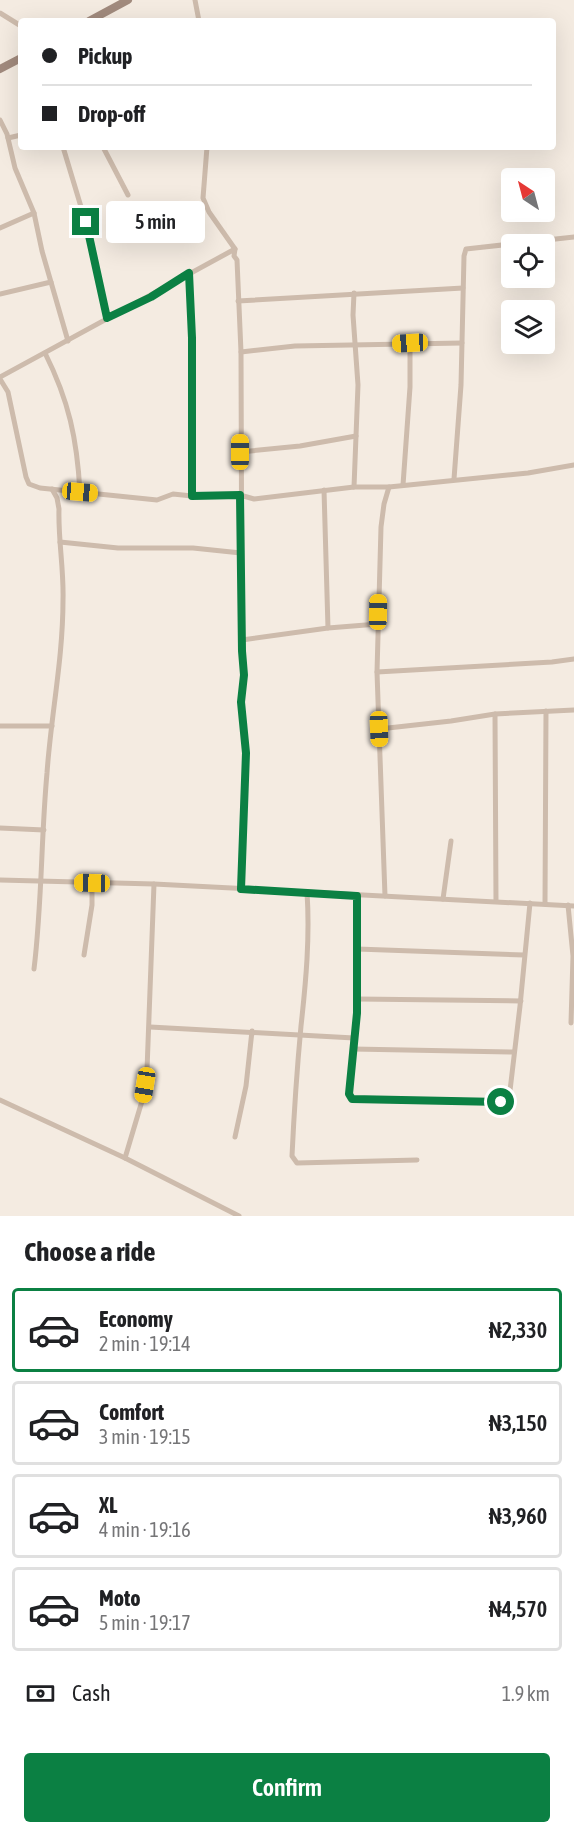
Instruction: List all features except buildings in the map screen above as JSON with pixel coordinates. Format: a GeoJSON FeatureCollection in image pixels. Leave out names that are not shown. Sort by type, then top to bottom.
{"type":"FeatureCollection","features":[{"type":"Feature","properties":{"kind":"street"},"geometry":{"type":"LineString","coordinates":[[100,18],[128,0]]}},
{"type":"Feature","properties":{"kind":"street"},"geometry":{"type":"LineString","coordinates":[[195,0],[198,18]]}},
{"type":"Feature","properties":{"kind":"street"},"geometry":{"type":"LineString","coordinates":[[0,13],[18,24]]}},
{"type":"Feature","properties":{"kind":"street"},"geometry":{"type":"LineString","coordinates":[[0,69],[18,60]]}},
{"type":"Feature","properties":{"kind":"street"},"geometry":{"type":"LineString","coordinates":[[0,120],[8,138],[15,168],[34,213],[68,341]]}},
{"type":"Feature","properties":{"kind":"street"},"geometry":{"type":"LineString","coordinates":[[8,138],[18,136]]}},
{"type":"Feature","properties":{"kind":"street"},"geometry":{"type":"LineString","coordinates":[[64,150],[91,240],[107,318]]}},
{"type":"Feature","properties":{"kind":"street"},"geometry":{"type":"LineString","coordinates":[[105,150],[128,195]]}},
{"type":"Feature","properties":{"kind":"street"},"geometry":{"type":"LineString","coordinates":[[207,150],[203,198],[209,212],[235,249],[234,256],[237,260],[241,352],[240,495],[244,675],[241,702],[246,753],[241,889]]}},
{"type":"Feature","properties":{"kind":"street"},"geometry":{"type":"LineString","coordinates":[[0,228],[34,213]]}},
{"type":"Feature","properties":{"kind":"street"},"geometry":{"type":"LineString","coordinates":[[454,479],[465,252],[468,248],[574,237]]}},
{"type":"Feature","properties":{"kind":"street"},"geometry":{"type":"LineString","coordinates":[[235,249],[0,378],[8,392],[27,481],[32,486],[157,500],[173,494],[240,495],[254,499],[354,487],[389,487],[528,473],[574,465]]}},
{"type":"Feature","properties":{"kind":"street"},"geometry":{"type":"LineString","coordinates":[[189,273],[192,338],[192,496]]}},
{"type":"Feature","properties":{"kind":"street"},"geometry":{"type":"LineString","coordinates":[[0,294],[51,282]]}},
{"type":"Feature","properties":{"kind":"street"},"geometry":{"type":"LineString","coordinates":[[238,301],[463,288]]}},
{"type":"Feature","properties":{"kind":"street"},"geometry":{"type":"LineString","coordinates":[[354,293],[358,385],[354,487]]}},
{"type":"Feature","properties":{"kind":"street"},"geometry":{"type":"LineString","coordinates":[[403,485],[410,387],[410,343]]}},
{"type":"Feature","properties":{"kind":"street"},"geometry":{"type":"LineString","coordinates":[[241,352],[295,346],[462,343]]}},
{"type":"Feature","properties":{"kind":"street"},"geometry":{"type":"LineString","coordinates":[[45,353],[60,384],[68,411],[78,453],[80,492]]}},
{"type":"Feature","properties":{"kind":"street"},"geometry":{"type":"LineString","coordinates":[[240,452],[300,446],[356,436]]}},
{"type":"Feature","properties":{"kind":"street"},"geometry":{"type":"LineString","coordinates":[[386,896],[377,672],[381,527],[389,487]]}},
{"type":"Feature","properties":{"kind":"street"},"geometry":{"type":"LineString","coordinates":[[34,969],[44,807],[62,651],[63,600],[58,504],[52,489]]}},
{"type":"Feature","properties":{"kind":"street"},"geometry":{"type":"LineString","coordinates":[[324,490],[328,628]]}},
{"type":"Feature","properties":{"kind":"street"},"geometry":{"type":"LineString","coordinates":[[60,542],[118,548],[193,548],[241,553]]}},
{"type":"Feature","properties":{"kind":"street"},"geometry":{"type":"LineString","coordinates":[[242,640],[328,628],[378,624]]}},
{"type":"Feature","properties":{"kind":"street"},"geometry":{"type":"LineString","coordinates":[[377,672],[552,663],[574,659]]}},
{"type":"Feature","properties":{"kind":"street"},"geometry":{"type":"LineString","coordinates":[[379,729],[495,714],[574,710]]}},
{"type":"Feature","properties":{"kind":"street"},"geometry":{"type":"LineString","coordinates":[[545,904],[546,711]]}},
{"type":"Feature","properties":{"kind":"street"},"geometry":{"type":"LineString","coordinates":[[495,714],[496,901]]}},
{"type":"Feature","properties":{"kind":"street"},"geometry":{"type":"LineString","coordinates":[[0,726],[52,726]]}},
{"type":"Feature","properties":{"kind":"street"},"geometry":{"type":"LineString","coordinates":[[0,828],[44,830]]}},
{"type":"Feature","properties":{"kind":"street"},"geometry":{"type":"LineString","coordinates":[[443,899],[451,841]]}},
{"type":"Feature","properties":{"kind":"street"},"geometry":{"type":"LineString","coordinates":[[0,880],[154,884],[571,906],[573,957],[571,1023]]}},
{"type":"Feature","properties":{"kind":"street"},"geometry":{"type":"LineString","coordinates":[[84,955],[92,905],[92,883]]}},
{"type":"Feature","properties":{"kind":"street"},"geometry":{"type":"LineString","coordinates":[[125,1158],[142,1101],[147,1070],[154,884]]}},
{"type":"Feature","properties":{"kind":"street"},"geometry":{"type":"LineString","coordinates":[[307,892],[308,954],[292,1156],[297,1163],[417,1161]]}},
{"type":"Feature","properties":{"kind":"street"},"geometry":{"type":"LineString","coordinates":[[357,896],[357,999],[350,1097],[356,1100],[504,1102],[510,1096],[530,903]]}},
{"type":"Feature","properties":{"kind":"street"},"geometry":{"type":"LineString","coordinates":[[357,949],[524,955]]}},
{"type":"Feature","properties":{"kind":"street"},"geometry":{"type":"LineString","coordinates":[[357,999],[521,1001]]}},
{"type":"Feature","properties":{"kind":"street"},"geometry":{"type":"LineString","coordinates":[[150,1027],[354,1038]]}},
{"type":"Feature","properties":{"kind":"street"},"geometry":{"type":"LineString","coordinates":[[235,1137],[246,1086],[252,1031]]}},
{"type":"Feature","properties":{"kind":"street"},"geometry":{"type":"LineString","coordinates":[[353,1049],[514,1052]]}},
{"type":"Feature","properties":{"kind":"street"},"geometry":{"type":"LineString","coordinates":[[0,1100],[125,1158],[239,1216]]}},
{"type":"Feature","properties":{"kind":"route"},"geometry":{"type":"LineString","coordinates":[[86,222],[107,318],[151,297],[189,273],[192,338],[192,496],[240,495],[244,675],[241,702],[246,753],[241,889],[357,896],[357,1013],[349,1094],[353,1100],[501,1102]]}}]}
